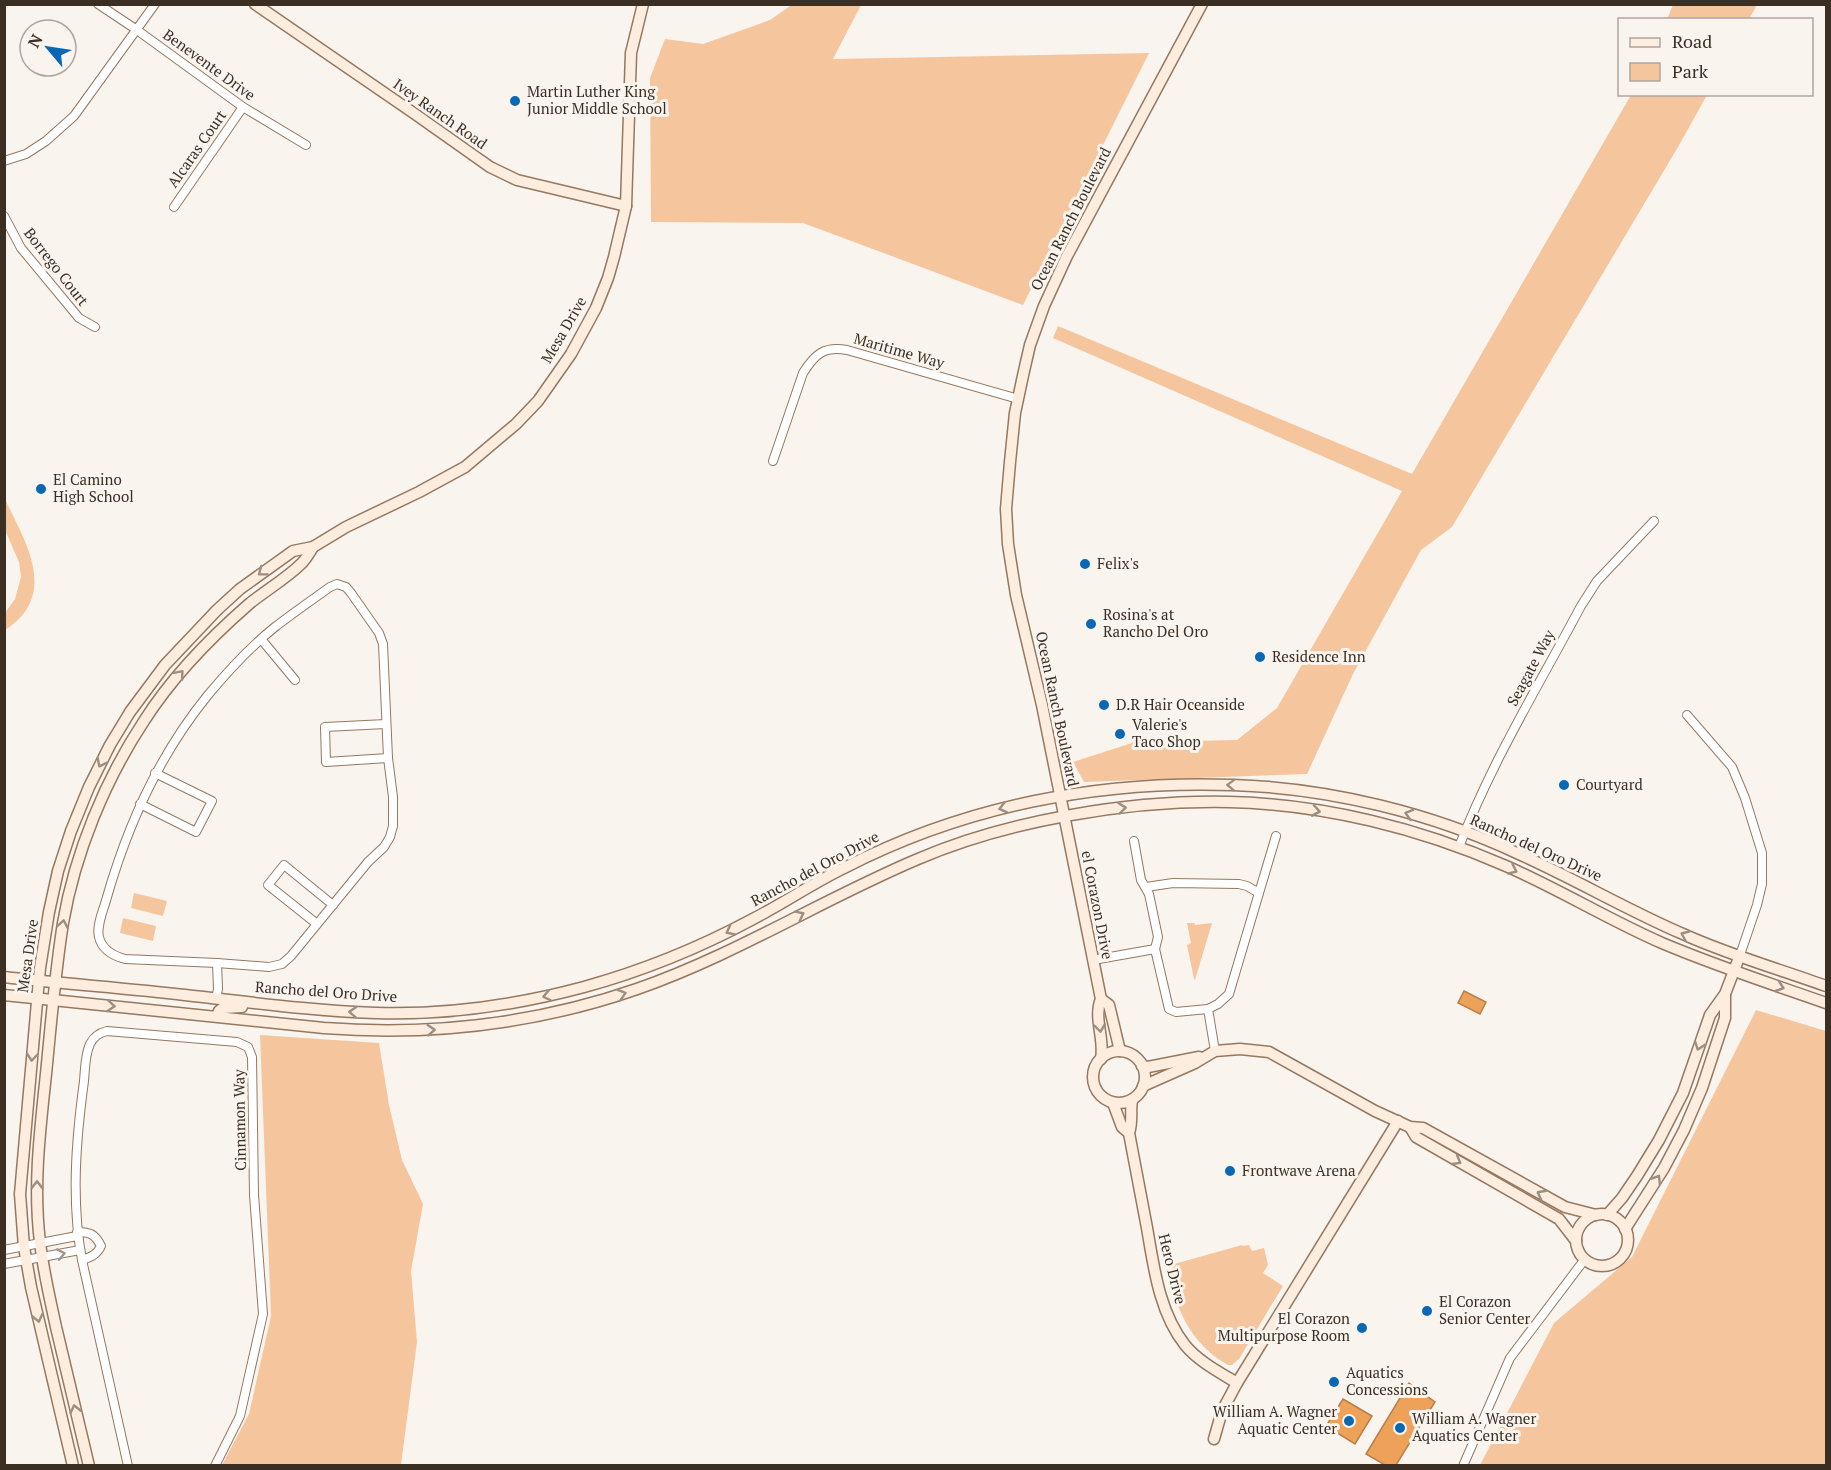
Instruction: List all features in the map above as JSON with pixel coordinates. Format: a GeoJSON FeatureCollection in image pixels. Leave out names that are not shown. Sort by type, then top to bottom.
{"type":"FeatureCollection","features":[{"type":"Feature","properties":{"kind":"main road","name":"Ivey Ranch Road"},"geometry":{"type":"LineString","coordinates":[[255,4],[490,167],[517,180],[626,206]]}},
{"type":"Feature","properties":{"kind":"main road","name":"Mesa Drive"},"geometry":{"type":"LineString","coordinates":[[72,1466],[26,1260],[20,1194],[39,981],[49,912],[58,871],[71,831],[89,787],[130,712],[191,636],[240,589],[293,551],[313,547],[346,527],[465,467],[516,424],[538,401],[571,354],[596,308],[614,257],[626,206],[631,53],[643,4]]}},
{"type":"Feature","properties":{"kind":"main road","name":"Ocean Ranch Boulevard"},"geometry":{"type":"LineString","coordinates":[[1064,817],[1042,705],[1016,595],[1008,544],[1006,509],[1018,399],[1030,345],[1058,274],[1202,4]]}},
{"type":"Feature","properties":{"kind":"main road","name":"Mesa Drive"},"geometry":{"type":"LineString","coordinates":[[89,1466],[42,1257],[37,1204],[38,1160],[53,1000],[64,920],[88,834],[117,767],[144,721],[186,667],[220,630],[303,563],[313,547]]}},
{"type":"Feature","properties":{"kind":"main road","name":"Rancho del Oro Drive"},"geometry":{"type":"LineString","coordinates":[[4,977],[281,1006],[379,1013],[497,1005],[548,996],[631,972],[714,939],[845,867],[909,839],[996,809],[1107,789],[1157,785],[1233,785],[1310,792],[1374,805],[1465,832],[1516,852],[1677,932],[1827,986]]}},
{"type":"Feature","properties":{"kind":"main road","name":"Rancho del Oro Drive"},"geometry":{"type":"LineString","coordinates":[[4,994],[364,1031],[425,1031],[505,1022],[575,1008],[676,974],[931,853],[1010,829],[1114,808],[1232,802],[1308,809],[1350,816],[1437,839],[1509,867],[1658,941],[1734,971],[1827,1003]]}},
{"type":"Feature","properties":{"kind":"main road","name":"el Corazon Drive"},"geometry":{"type":"LineString","coordinates":[[1064,817],[1101,999],[1097,1008],[1101,1059]]}},
{"type":"Feature","properties":{"kind":"main road"},"geometry":{"type":"LineString","coordinates":[[1576,1241],[1580,1228],[1589,1218],[1601,1215],[1622,1198],[1659,1140],[1683,1093],[1710,1015],[1725,994],[1740,956]]}},
{"type":"Feature","properties":{"kind":"main road"},"geometry":{"type":"LineString","coordinates":[[1625,1229],[1664,1168],[1702,1088],[1725,1018],[1725,994]]}},
{"type":"Feature","properties":{"kind":"main road"},"geometry":{"type":"LineString","coordinates":[[174,1012],[205,1007],[216,999]]}},
{"type":"Feature","properties":{"kind":"main road","name":"el Corazon Drive"},"geometry":{"type":"LineString","coordinates":[[1101,999],[1109,1005],[1120,1051]]}},
{"type":"Feature","properties":{"kind":"main road"},"geometry":{"type":"LineString","coordinates":[[217,1016],[223,1008],[281,1006]]}},
{"type":"Feature","properties":{"kind":"main road"},"geometry":{"type":"LineString","coordinates":[[1142,1066],[1148,1067],[1240,1049],[1269,1052],[1375,1111],[1410,1127],[1423,1128],[1565,1207],[1618,1220],[1628,1237],[1624,1254],[1610,1265],[1592,1264],[1581,1254],[1576,1241],[1559,1219],[1416,1137],[1410,1127]]}},
{"type":"Feature","properties":{"kind":"main road"},"geometry":{"type":"LineString","coordinates":[[1120,1051],[1133,1056],[1142,1066],[1145,1080],[1139,1094],[1132,1100],[1119,1104],[1100,1096],[1094,1086],[1093,1072],[1106,1054],[1120,1051]]}},
{"type":"Feature","properties":{"kind":"main road"},"geometry":{"type":"LineString","coordinates":[[1143,1086],[1210,1054]]}},
{"type":"Feature","properties":{"kind":"main road","name":"Hero Drive"},"geometry":{"type":"LineString","coordinates":[[1132,1100],[1130,1108],[1132,1125],[1129,1133],[1154,1269],[1172,1325],[1186,1346],[1237,1383]]}},
{"type":"Feature","properties":{"kind":"main road","name":"Hero Drive"},"geometry":{"type":"LineString","coordinates":[[1113,1103],[1122,1127],[1129,1133]]}},
{"type":"Feature","properties":{"kind":"main road"},"geometry":{"type":"LineString","coordinates":[[1214,1439],[1222,1411],[1237,1383],[1398,1121]]}},
{"type":"Feature","properties":{"kind":"street","name":"Benevente Drive"},"geometry":{"type":"LineString","coordinates":[[98,4],[243,107],[306,144]]}},
{"type":"Feature","properties":{"kind":"street"},"geometry":{"type":"LineString","coordinates":[[4,161],[26,154],[74,116],[155,4]]}},
{"type":"Feature","properties":{"kind":"street","name":"Alcaras Court"},"geometry":{"type":"LineString","coordinates":[[174,207],[243,107]]}},
{"type":"Feature","properties":{"kind":"street","name":"Borrego Court"},"geometry":{"type":"LineString","coordinates":[[4,216],[21,248],[78,318],[95,327]]}},
{"type":"Feature","properties":{"kind":"street","name":"Maritime Way"},"geometry":{"type":"LineString","coordinates":[[773,461],[803,373],[819,353],[833,348],[1018,399]]}},
{"type":"Feature","properties":{"kind":"street","name":"Seagate Way"},"geometry":{"type":"LineString","coordinates":[[1460,847],[1495,765],[1581,606],[1596,581],[1654,521]]}},
{"type":"Feature","properties":{"kind":"street"},"geometry":{"type":"LineString","coordinates":[[337,584],[346,587],[379,633],[382,644],[388,758],[393,797],[393,826],[390,837],[384,847],[368,862],[282,964],[269,968],[125,959],[113,955],[104,948],[99,937],[100,923],[118,859],[140,804],[174,740],[208,695],[261,639],[337,584]]}},
{"type":"Feature","properties":{"kind":"street"},"geometry":{"type":"LineString","coordinates":[[261,639],[295,680]]}},
{"type":"Feature","properties":{"kind":"street"},"geometry":{"type":"LineString","coordinates":[[1688,715],[1732,767],[1745,798],[1762,854],[1762,884],[1740,956]]}},
{"type":"Feature","properties":{"kind":"street"},"geometry":{"type":"LineString","coordinates":[[386,724],[325,727],[326,762],[388,758]]}},
{"type":"Feature","properties":{"kind":"street"},"geometry":{"type":"LineString","coordinates":[[140,804],[196,832],[212,801],[155,773]]}},
{"type":"Feature","properties":{"kind":"street"},"geometry":{"type":"LineString","coordinates":[[1134,841],[1141,880],[1149,894],[1158,937],[1155,949],[1169,1009],[1176,1012],[1208,1009],[1229,994],[1276,836]]}},
{"type":"Feature","properties":{"kind":"street"},"geometry":{"type":"LineString","coordinates":[[317,924],[268,885],[284,865],[333,904]]}},
{"type":"Feature","properties":{"kind":"street"},"geometry":{"type":"LineString","coordinates":[[1146,887],[1173,883],[1239,884],[1259,893]]}},
{"type":"Feature","properties":{"kind":"street"},"geometry":{"type":"LineString","coordinates":[[1093,960],[1155,949]]}},
{"type":"Feature","properties":{"kind":"street"},"geometry":{"type":"LineString","coordinates":[[216,999],[217,963]]}},
{"type":"Feature","properties":{"kind":"street"},"geometry":{"type":"LineString","coordinates":[[1208,1009],[1210,1054]]}},
{"type":"Feature","properties":{"kind":"street","name":"Cinnamon Way"},"geometry":{"type":"LineString","coordinates":[[128,1466],[80,1250],[75,1197],[79,1117],[88,1046],[98,1033],[107,1031],[237,1042],[248,1047],[252,1058],[255,1195],[264,1314],[240,1416],[215,1466]]}},
{"type":"Feature","properties":{"kind":"street"},"geometry":{"type":"LineString","coordinates":[[4,1250],[87,1232],[93,1234],[101,1246],[92,1257],[82,1260]]}},
{"type":"Feature","properties":{"kind":"street"},"geometry":{"type":"LineString","coordinates":[[4,1264],[80,1250]]}},
{"type":"Feature","properties":{"kind":"street"},"geometry":{"type":"LineString","coordinates":[[1463,1466],[1510,1358],[1585,1259]]}},
{"type":"Feature","properties":{"kind":"green space"},"geometry":{"type":"Polygon","coordinates":[[[793,4],[861,5],[833,59],[1149,53],[1023,305],[803,223],[651,222],[650,78],[665,39],[703,44],[770,20],[793,4]]]}},
{"type":"Feature","properties":{"kind":"green space"},"geometry":{"type":"Polygon","coordinates":[[[1673,4],[1757,5],[1750,18],[1667,18],[1673,4]]]}},
{"type":"Feature","properties":{"kind":"green space"},"geometry":{"type":"Polygon","coordinates":[[[1630,96],[1706,96],[1452,527],[1421,550],[1353,674],[1307,774],[1084,782],[1073,762],[1135,742],[1237,740],[1277,708],[1402,491],[1053,338],[1058,326],[1412,474],[1630,96]]]}},
{"type":"Feature","properties":{"kind":"green space"},"geometry":{"type":"Polygon","coordinates":[[[5,499],[28,550],[33,567],[34,584],[31,600],[22,616],[5,630],[5,613],[15,599],[21,577],[19,562],[5,530],[5,499]]]}},
{"type":"Feature","properties":{"kind":"green space"},"geometry":{"type":"Polygon","coordinates":[[[134,893],[167,901],[163,916],[131,908],[134,893]]]}},
{"type":"Feature","properties":{"kind":"green space"},"geometry":{"type":"Polygon","coordinates":[[[123,918],[156,926],[153,941],[120,933],[123,918]]]}},
{"type":"Feature","properties":{"kind":"green space"},"geometry":{"type":"Polygon","coordinates":[[[1187,923],[1195,925],[1212,923],[1195,980],[1187,945],[1191,943],[1187,923]]]}},
{"type":"Feature","properties":{"kind":"green space"},"geometry":{"type":"Polygon","coordinates":[[[1756,1010],[1826,1031],[1826,1465],[1480,1465],[1554,1323],[1632,1257],[1756,1010]]]}},
{"type":"Feature","properties":{"kind":"green space"},"geometry":{"type":"Polygon","coordinates":[[[260,1035],[379,1043],[389,1105],[402,1160],[423,1204],[411,1271],[417,1342],[401,1465],[222,1465],[249,1414],[271,1316],[260,1035]]]}},
{"type":"Feature","properties":{"kind":"green space"},"geometry":{"type":"Polygon","coordinates":[[[1249,1245],[1252,1251],[1264,1248],[1268,1265],[1263,1273],[1283,1286],[1239,1359],[1232,1365],[1228,1365],[1204,1346],[1186,1323],[1170,1281],[1167,1266],[1249,1245]]]}},
{"type":"Feature","properties":{"kind":"shaded area"},"geometry":{"type":"Polygon","coordinates":[[[1464,991],[1486,1002],[1480,1014],[1458,1003],[1464,991]]]}},
{"type":"Feature","properties":{"kind":"shaded area","name":"William A. Wagner Aquatics Center"},"geometry":{"type":"Polygon","coordinates":[[[1409,1383],[1435,1402],[1396,1465],[1385,1465],[1366,1454],[1409,1383]]]}},
{"type":"Feature","properties":{"kind":"shaded area","name":"William A. Wagner Aquatic Center"},"geometry":{"type":"Polygon","coordinates":[[[1343,1399],[1372,1416],[1355,1444],[1326,1426],[1343,1399]]]}},
{"type":"Feature","properties":{"kind":"place","name":"Martin Luther King Junior Middle School"},"geometry":{"type":"Point","coordinates":[515,101]}},
{"type":"Feature","properties":{"kind":"place","name":"El Camino High School"},"geometry":{"type":"Point","coordinates":[41,489]}},
{"type":"Feature","properties":{"kind":"place","name":"Felix's"},"geometry":{"type":"Point","coordinates":[1085,564]}},
{"type":"Feature","properties":{"kind":"place","name":"Rosina's at Rancho Del Oro"},"geometry":{"type":"Point","coordinates":[1091,624]}},
{"type":"Feature","properties":{"kind":"place","name":"Residence Inn"},"geometry":{"type":"Point","coordinates":[1260,657]}},
{"type":"Feature","properties":{"kind":"place","name":"D.R Hair Oceanside"},"geometry":{"type":"Point","coordinates":[1104,705]}},
{"type":"Feature","properties":{"kind":"place","name":"Valerie's Taco Shop"},"geometry":{"type":"Point","coordinates":[1120,734]}},
{"type":"Feature","properties":{"kind":"place","name":"Courtyard"},"geometry":{"type":"Point","coordinates":[1564,785]}},
{"type":"Feature","properties":{"kind":"place","name":"Frontwave Arena"},"geometry":{"type":"Point","coordinates":[1230,1171]}},
{"type":"Feature","properties":{"kind":"place","name":"El Corazon Senior Center"},"geometry":{"type":"Point","coordinates":[1427,1311]}},
{"type":"Feature","properties":{"kind":"place","name":"El Corazon Multipurpose Room"},"geometry":{"type":"Point","coordinates":[1362,1328]}},
{"type":"Feature","properties":{"kind":"place","name":"Aquatics Concessions"},"geometry":{"type":"Point","coordinates":[1334,1382]}},
{"type":"Feature","properties":{"kind":"place","name":"William A. Wagner Aquatic Center"},"geometry":{"type":"Point","coordinates":[1349,1421]}},
{"type":"Feature","properties":{"kind":"place","name":"William A. Wagner Aquatics Center"},"geometry":{"type":"Point","coordinates":[1400,1428]}}]}
